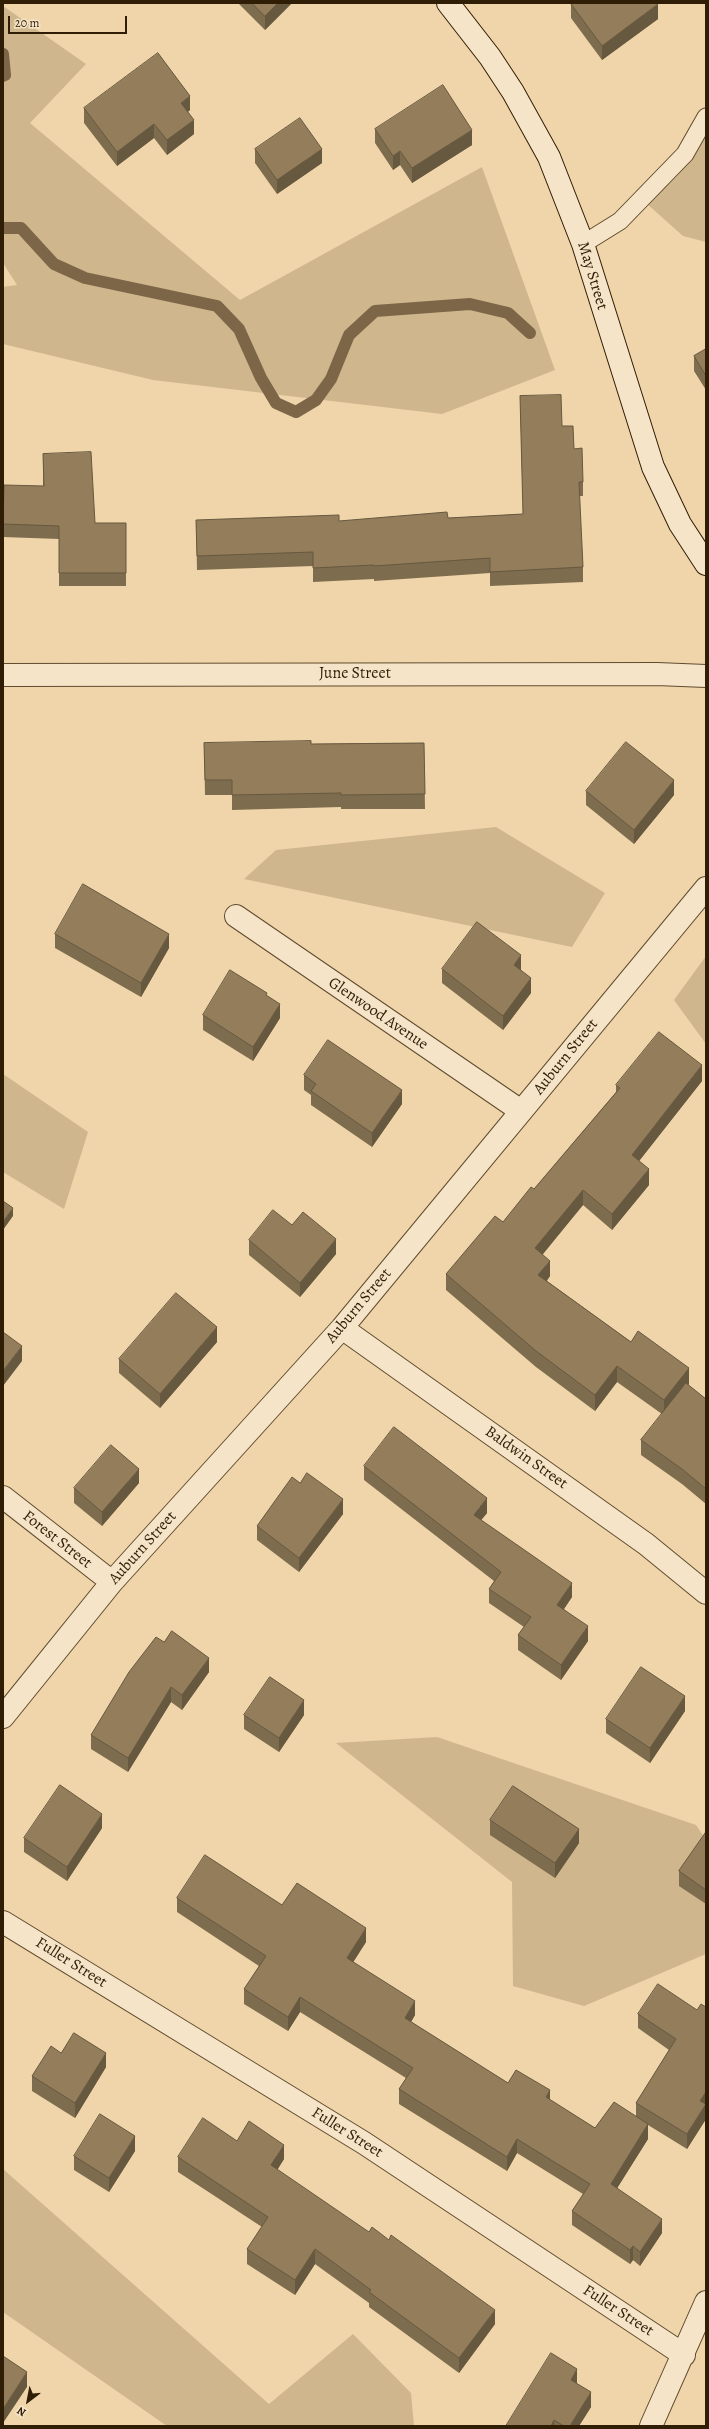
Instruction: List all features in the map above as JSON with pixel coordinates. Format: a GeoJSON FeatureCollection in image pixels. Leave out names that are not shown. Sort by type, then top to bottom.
{"type":"FeatureCollection","features":[{"type":"Feature","properties":{"kind":"street","name":"May Street"},"geometry":{"type":"LineString","coordinates":[[448,3],[490,57],[520,105],[549,157],[583,244],[653,468],[680,524],[706,564]]}},
{"type":"Feature","properties":{"kind":"street","name":"June Street"},"geometry":{"type":"LineString","coordinates":[[3,675],[657,674],[706,676]]}},
{"type":"Feature","properties":{"kind":"street","name":"Auburn Street"},"geometry":{"type":"LineString","coordinates":[[3,1717],[112,1582],[342,1328],[706,888]]}},
{"type":"Feature","properties":{"kind":"street","name":"Glenwood Avenue"},"geometry":{"type":"LineString","coordinates":[[236,916],[521,1111]]}},
{"type":"Feature","properties":{"kind":"street","name":"Baldwin Street"},"geometry":{"type":"LineString","coordinates":[[342,1328],[646,1544],[706,1593]]}},
{"type":"Feature","properties":{"kind":"street","name":"Forest Street"},"geometry":{"type":"LineString","coordinates":[[3,1497],[112,1582]]}},
{"type":"Feature","properties":{"kind":"street","name":"Fuller Street"},"geometry":{"type":"LineString","coordinates":[[3,1922],[364,2143],[684,2354]]}},
{"type":"Feature","properties":{"kind":"street"},"geometry":{"type":"LineString","coordinates":[[651,2426],[706,2302]]}},
{"type":"Feature","properties":{"kind":"lane"},"geometry":{"type":"LineString","coordinates":[[583,244],[620,221],[685,154],[706,117]]}},
{"type":"Feature","properties":{"kind":"shaded area"},"geometry":{"type":"Polygon","coordinates":[[[3,6],[86,64],[30,123],[240,300],[482,167],[555,370],[442,414],[153,380],[3,344],[3,287],[17,285],[3,263],[3,6]]]}},
{"type":"Feature","properties":{"kind":"shaded area"},"geometry":{"type":"Polygon","coordinates":[[[706,110],[706,242],[683,236],[646,203],[706,110]]]}},
{"type":"Feature","properties":{"kind":"shaded area"},"geometry":{"type":"Polygon","coordinates":[[[496,827],[605,893],[572,947],[244,879],[276,850],[496,827]]]}},
{"type":"Feature","properties":{"kind":"shaded area"},"geometry":{"type":"Polygon","coordinates":[[[706,956],[706,1044],[674,1000],[706,956]]]}},
{"type":"Feature","properties":{"kind":"shaded area"},"geometry":{"type":"Polygon","coordinates":[[[3,1074],[88,1132],[64,1209],[3,1172],[3,1074]]]}},
{"type":"Feature","properties":{"kind":"shaded area"},"geometry":{"type":"Polygon","coordinates":[[[437,1737],[696,1825],[706,1840],[706,1954],[584,2006],[513,1986],[512,1882],[336,1743],[437,1737]]]}},
{"type":"Feature","properties":{"kind":"shaded area"},"geometry":{"type":"Polygon","coordinates":[[[3,2169],[269,2404],[353,2334],[411,2393],[414,2426],[167,2426],[3,2312],[3,2169]]]}},
{"type":"Feature","properties":{"kind":"building"},"geometry":{"type":"Polygon","coordinates":[[[252,3],[278,3],[265,16],[252,3]]]}},
{"type":"Feature","properties":{"kind":"building"},"geometry":{"type":"Polygon","coordinates":[[[571,4],[658,4],[602,46],[571,4]]]}},
{"type":"Feature","properties":{"kind":"building"},"geometry":{"type":"Polygon","coordinates":[[[158,53],[190,96],[181,103],[194,120],[167,140],[154,124],[117,152],[84,108],[158,53]]]}},
{"type":"Feature","properties":{"kind":"building"},"geometry":{"type":"Polygon","coordinates":[[[443,85],[472,130],[412,168],[400,151],[393,156],[375,129],[443,85]]]}},
{"type":"Feature","properties":{"kind":"building"},"geometry":{"type":"Polygon","coordinates":[[[300,118],[322,149],[277,180],[255,149],[300,118]]]}},
{"type":"Feature","properties":{"kind":"building"},"geometry":{"type":"Polygon","coordinates":[[[706,349],[706,376],[694,356],[706,349]]]}},
{"type":"Feature","properties":{"kind":"building"},"geometry":{"type":"Polygon","coordinates":[[[561,395],[562,426],[573,426],[574,449],[582,448],[583,482],[579,482],[583,567],[490,572],[490,558],[374,566],[313,568],[313,552],[197,556],[196,520],[339,515],[339,521],[447,512],[448,518],[523,514],[520,396],[561,395]]]}},
{"type":"Feature","properties":{"kind":"building"},"geometry":{"type":"Polygon","coordinates":[[[91,452],[95,523],[126,523],[126,573],[59,573],[59,526],[3,524],[4,485],[44,486],[43,454],[91,452]]]}},
{"type":"Feature","properties":{"kind":"building"},"geometry":{"type":"Polygon","coordinates":[[[311,741],[311,744],[424,743],[425,794],[341,795],[341,793],[232,795],[232,780],[205,780],[204,743],[311,741]]]}},
{"type":"Feature","properties":{"kind":"building"},"geometry":{"type":"Polygon","coordinates":[[[626,742],[674,780],[634,830],[586,791],[626,742]]]}},
{"type":"Feature","properties":{"kind":"building"},"geometry":{"type":"Polygon","coordinates":[[[83,884],[169,934],[141,983],[55,934],[83,884]]]}},
{"type":"Feature","properties":{"kind":"building"},"geometry":{"type":"Polygon","coordinates":[[[477,922],[521,955],[514,965],[531,978],[503,1016],[442,969],[477,922]]]}},
{"type":"Feature","properties":{"kind":"building"},"geometry":{"type":"Polygon","coordinates":[[[230,970],[267,993],[266,995],[280,1004],[253,1047],[203,1015],[230,970]]]}},
{"type":"Feature","properties":{"kind":"building"},"geometry":{"type":"Polygon","coordinates":[[[659,1032],[702,1065],[632,1155],[649,1169],[612,1214],[583,1190],[535,1248],[550,1261],[538,1275],[631,1342],[638,1331],[689,1368],[664,1400],[617,1366],[595,1395],[536,1351],[446,1274],[495,1216],[503,1222],[531,1187],[534,1189],[620,1088],[616,1085],[659,1032]]]}},
{"type":"Feature","properties":{"kind":"building"},"geometry":{"type":"Polygon","coordinates":[[[328,1040],[402,1090],[372,1133],[311,1091],[316,1084],[304,1075],[328,1040]]]}},
{"type":"Feature","properties":{"kind":"building"},"geometry":{"type":"Polygon","coordinates":[[[3,1201],[13,1208],[3,1222],[3,1201]]]}},
{"type":"Feature","properties":{"kind":"building"},"geometry":{"type":"Polygon","coordinates":[[[273,1210],[292,1225],[303,1212],[336,1239],[300,1283],[249,1240],[273,1210]]]}},
{"type":"Feature","properties":{"kind":"building"},"geometry":{"type":"Polygon","coordinates":[[[176,1293],[217,1327],[160,1394],[119,1359],[176,1293]]]}},
{"type":"Feature","properties":{"kind":"building"},"geometry":{"type":"Polygon","coordinates":[[[3,1332],[22,1346],[3,1371],[3,1332]]]}},
{"type":"Feature","properties":{"kind":"building"},"geometry":{"type":"Polygon","coordinates":[[[686,1383],[706,1399],[706,1489],[682,1469],[641,1440],[686,1383]]]}},
{"type":"Feature","properties":{"kind":"building"},"geometry":{"type":"Polygon","coordinates":[[[394,1427],[487,1498],[474,1515],[572,1583],[557,1605],[588,1626],[561,1665],[518,1635],[531,1617],[489,1589],[501,1572],[364,1466],[394,1427]]]}},
{"type":"Feature","properties":{"kind":"building"},"geometry":{"type":"Polygon","coordinates":[[[111,1445],[139,1469],[102,1512],[74,1488],[111,1445]]]}},
{"type":"Feature","properties":{"kind":"building"},"geometry":{"type":"Polygon","coordinates":[[[307,1473],[343,1499],[299,1558],[257,1526],[292,1477],[300,1483],[307,1473]]]}},
{"type":"Feature","properties":{"kind":"building"},"geometry":{"type":"Polygon","coordinates":[[[172,1631],[209,1658],[182,1695],[171,1687],[128,1758],[91,1735],[129,1672],[156,1637],[164,1642],[172,1631]]]}},
{"type":"Feature","properties":{"kind":"building"},"geometry":{"type":"Polygon","coordinates":[[[641,1667],[685,1696],[650,1748],[606,1719],[641,1667]]]}},
{"type":"Feature","properties":{"kind":"building"},"geometry":{"type":"Polygon","coordinates":[[[270,1677],[304,1700],[279,1738],[244,1715],[270,1677]]]}},
{"type":"Feature","properties":{"kind":"building"},"geometry":{"type":"Polygon","coordinates":[[[60,1785],[102,1814],[67,1867],[24,1838],[60,1785]]]}},
{"type":"Feature","properties":{"kind":"building"},"geometry":{"type":"Polygon","coordinates":[[[513,1786],[579,1829],[555,1863],[490,1820],[513,1786]]]}},
{"type":"Feature","properties":{"kind":"building"},"geometry":{"type":"Polygon","coordinates":[[[706,1832],[706,1890],[679,1871],[706,1832]]]}},
{"type":"Feature","properties":{"kind":"building"},"geometry":{"type":"Polygon","coordinates":[[[205,1855],[282,1905],[297,1883],[366,1928],[347,1958],[415,2001],[405,2018],[508,2083],[516,2070],[550,2090],[546,2097],[595,2128],[614,2102],[648,2124],[611,2184],[662,2219],[640,2252],[633,2246],[630,2250],[572,2211],[590,2184],[517,2139],[507,2157],[399,2089],[413,2068],[300,1997],[288,2017],[244,1989],[266,1956],[177,1898],[205,1855]]]}},
{"type":"Feature","properties":{"kind":"building"},"geometry":{"type":"Polygon","coordinates":[[[658,1984],[697,2010],[701,2004],[706,2007],[706,2092],[700,2101],[706,2104],[687,2134],[636,2103],[676,2039],[638,2014],[658,1984]]]}},
{"type":"Feature","properties":{"kind":"building"},"geometry":{"type":"Polygon","coordinates":[[[74,2033],[106,2053],[75,2103],[32,2076],[51,2046],[61,2053],[74,2033]]]}},
{"type":"Feature","properties":{"kind":"building"},"geometry":{"type":"Polygon","coordinates":[[[100,2114],[135,2136],[109,2178],[74,2156],[100,2114]]]}},
{"type":"Feature","properties":{"kind":"building"},"geometry":{"type":"Polygon","coordinates":[[[203,2118],[237,2141],[249,2121],[284,2145],[271,2165],[369,2232],[372,2227],[389,2240],[391,2235],[495,2310],[459,2358],[369,2292],[371,2290],[315,2249],[295,2280],[247,2249],[268,2217],[178,2157],[203,2118]]]}},
{"type":"Feature","properties":{"kind":"building"},"geometry":{"type":"Polygon","coordinates":[[[551,2353],[577,2369],[571,2380],[591,2392],[570,2426],[564,2426],[554,2420],[551,2426],[506,2426],[551,2353]]]}},
{"type":"Feature","properties":{"kind":"building"},"geometry":{"type":"Polygon","coordinates":[[[3,2356],[27,2372],[3,2409],[3,2356]]]}},
{"type":"Feature","properties":{"kind":"waterway"},"geometry":{"type":"LineString","coordinates":[[3,54],[5,75],[3,76]]}},
{"type":"Feature","properties":{"kind":"waterway"},"geometry":{"type":"LineString","coordinates":[[3,228],[21,228],[54,264],[85,278],[217,306],[239,329],[261,378],[276,403],[296,412],[316,400],[331,379],[349,335],[375,311],[470,304],[508,313],[530,333]]}}]}
